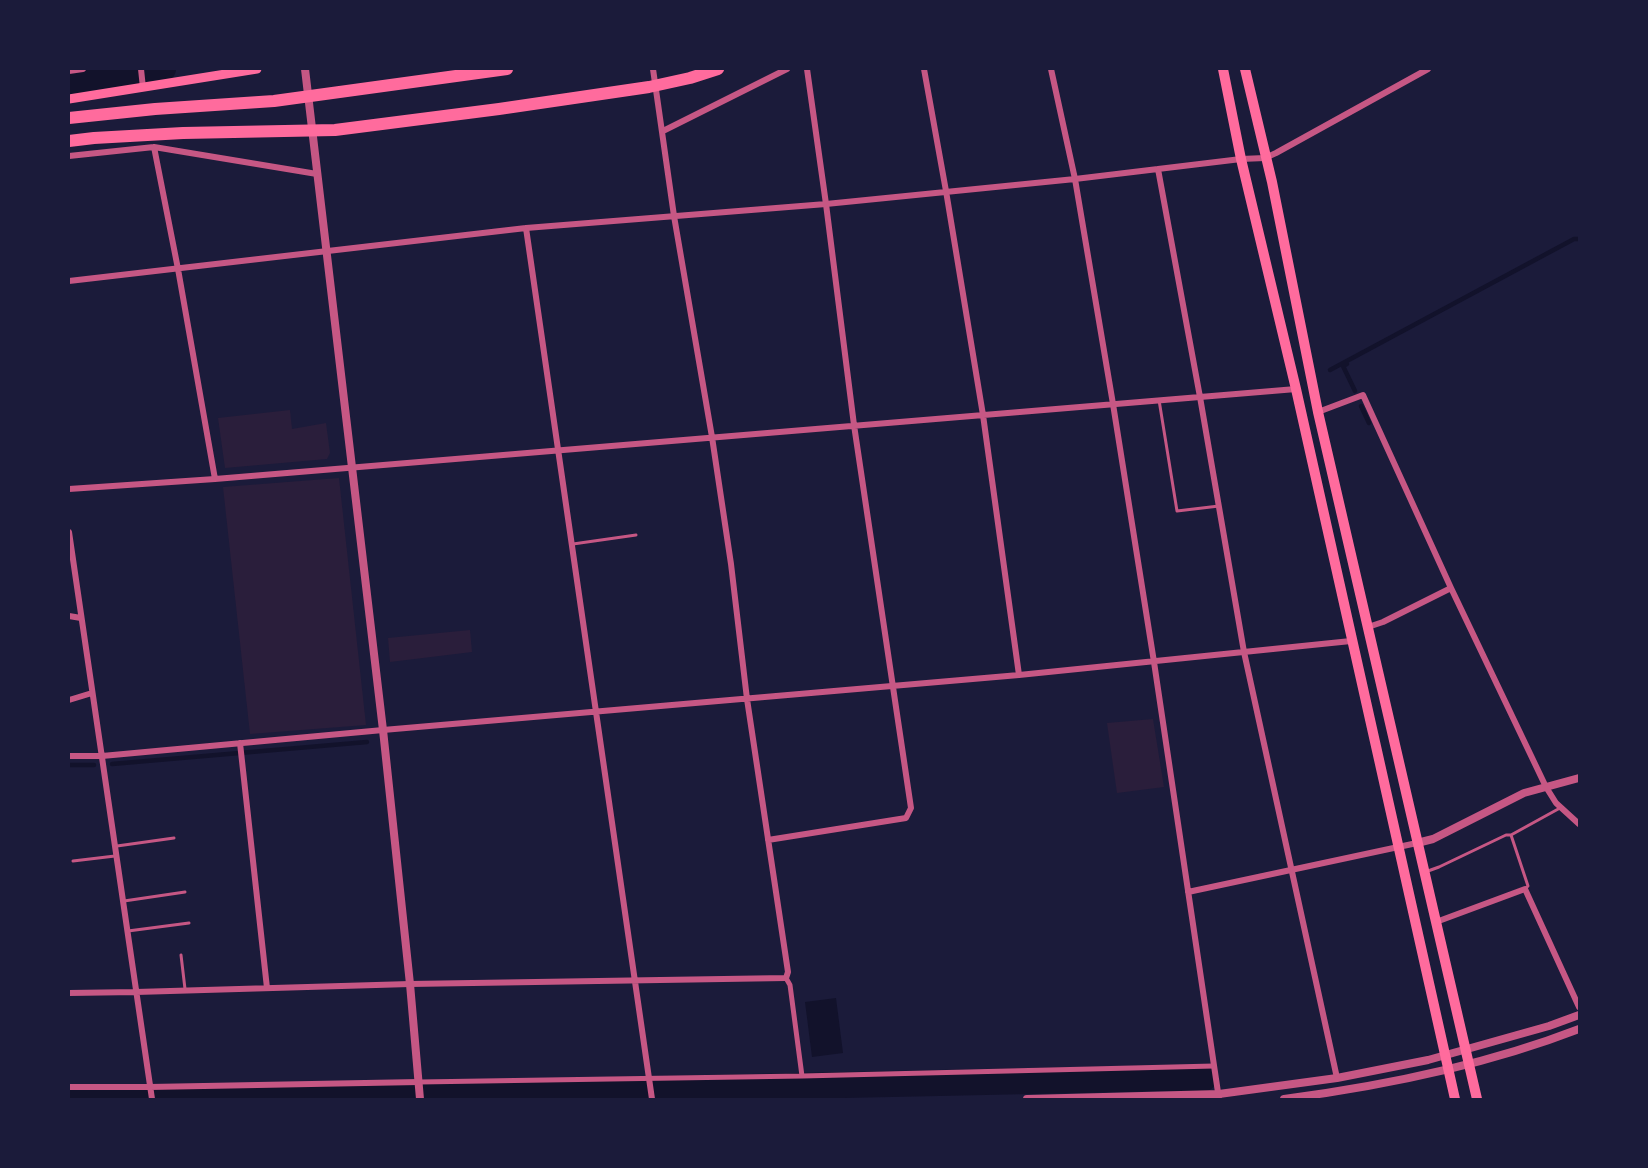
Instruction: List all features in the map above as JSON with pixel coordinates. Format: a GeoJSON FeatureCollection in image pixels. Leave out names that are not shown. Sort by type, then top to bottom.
{"type":"FeatureCollection","features":[{"type":"Feature","properties":{"kind":"highway"},"geometry":{"type":"LineString","coordinates":[[69,118],[274,101],[507,69]]}},
{"type":"Feature","properties":{"kind":"highway"},"geometry":{"type":"LineString","coordinates":[[69,141],[183,133],[335,130],[649,87],[718,69]]}},
{"type":"Feature","properties":{"kind":"highway"},"geometry":{"type":"LineString","coordinates":[[1223,69],[1455,1099]]}},
{"type":"Feature","properties":{"kind":"highway"},"geometry":{"type":"LineString","coordinates":[[1245,69],[1272,182],[1318,412],[1477,1099]]}},
{"type":"Feature","properties":{"kind":"main road"},"geometry":{"type":"LineString","coordinates":[[69,99],[143,83],[257,69]]}},
{"type":"Feature","properties":{"kind":"street"},"geometry":{"type":"LineString","coordinates":[[69,71],[83,69]]}},
{"type":"Feature","properties":{"kind":"street"},"geometry":{"type":"LineString","coordinates":[[141,69],[143,83]]}},
{"type":"Feature","properties":{"kind":"street"},"geometry":{"type":"LineString","coordinates":[[305,69],[382,730],[410,984],[420,1099]]}},
{"type":"Feature","properties":{"kind":"street"},"geometry":{"type":"LineString","coordinates":[[653,69],[674,216],[731,564],[747,699],[802,1076]]}},
{"type":"Feature","properties":{"kind":"street"},"geometry":{"type":"LineString","coordinates":[[663,131],[787,69]]}},
{"type":"Feature","properties":{"kind":"street"},"geometry":{"type":"LineString","coordinates":[[768,840],[906,818],[911,808],[854,425],[807,69]]}},
{"type":"Feature","properties":{"kind":"street"},"geometry":{"type":"LineString","coordinates":[[924,69],[983,415],[1019,675]]}},
{"type":"Feature","properties":{"kind":"street"},"geometry":{"type":"LineString","coordinates":[[1051,69],[1075,179],[1113,404],[1219,1097]]}},
{"type":"Feature","properties":{"kind":"street"},"geometry":{"type":"LineString","coordinates":[[69,281],[526,228],[826,204],[1265,158],[1428,69]]}},
{"type":"Feature","properties":{"kind":"street"},"geometry":{"type":"LineString","coordinates":[[69,156],[154,147],[317,174]]}},
{"type":"Feature","properties":{"kind":"street"},"geometry":{"type":"LineString","coordinates":[[154,147],[215,479]]}},
{"type":"Feature","properties":{"kind":"street"},"geometry":{"type":"LineString","coordinates":[[1158,169],[1244,652],[1336,1078]]}},
{"type":"Feature","properties":{"kind":"street"},"geometry":{"type":"LineString","coordinates":[[526,228],[652,1099]]}},
{"type":"Feature","properties":{"kind":"street"},"geometry":{"type":"LineString","coordinates":[[69,489],[215,479],[1296,389]]}},
{"type":"Feature","properties":{"kind":"street"},"geometry":{"type":"LineString","coordinates":[[1318,412],[1363,395],[1546,788],[1556,803],[1579,824]]}},
{"type":"Feature","properties":{"kind":"street"},"geometry":{"type":"LineString","coordinates":[[69,532],[152,1099]]}},
{"type":"Feature","properties":{"kind":"street"},"geometry":{"type":"LineString","coordinates":[[1368,627],[1383,622],[1451,588]]}},
{"type":"Feature","properties":{"kind":"street"},"geometry":{"type":"LineString","coordinates":[[69,616],[81,618]]}},
{"type":"Feature","properties":{"kind":"street"},"geometry":{"type":"LineString","coordinates":[[69,756],[102,756],[596,711],[893,687],[1351,641]]}},
{"type":"Feature","properties":{"kind":"street"},"geometry":{"type":"LineString","coordinates":[[69,700],[92,693]]}},
{"type":"Feature","properties":{"kind":"street"},"geometry":{"type":"LineString","coordinates":[[240,743],[267,988]]}},
{"type":"Feature","properties":{"kind":"street"},"geometry":{"type":"LineString","coordinates":[[1188,892],[1433,839],[1524,793],[1579,778]]}},
{"type":"Feature","properties":{"kind":"street"},"geometry":{"type":"LineString","coordinates":[[1436,922],[1525,889],[1579,1007]]}},
{"type":"Feature","properties":{"kind":"street"},"geometry":{"type":"LineString","coordinates":[[69,993],[410,984],[786,978]]}},
{"type":"Feature","properties":{"kind":"street"},"geometry":{"type":"LineString","coordinates":[[1027,1099],[1219,1097],[1428,1060],[1549,1026],[1579,1015]]}},
{"type":"Feature","properties":{"kind":"street"},"geometry":{"type":"LineString","coordinates":[[1284,1099],[1340,1095],[1468,1063],[1553,1039],[1579,1029]]}},
{"type":"Feature","properties":{"kind":"street"},"geometry":{"type":"LineString","coordinates":[[69,1087],[150,1089],[650,1082],[1214,1066]]}},
{"type":"Feature","properties":{"kind":"lane"},"geometry":{"type":"LineString","coordinates":[[1159,400],[1178,512],[1219,506]]}},
{"type":"Feature","properties":{"kind":"lane"},"geometry":{"type":"LineString","coordinates":[[571,544],[636,535]]}},
{"type":"Feature","properties":{"kind":"lane"},"geometry":{"type":"LineString","coordinates":[[1424,872],[1506,835],[1511,835],[1561,808]]}},
{"type":"Feature","properties":{"kind":"lane"},"geometry":{"type":"LineString","coordinates":[[1511,835],[1528,886],[1525,889]]}},
{"type":"Feature","properties":{"kind":"lane"},"geometry":{"type":"LineString","coordinates":[[115,846],[174,838]]}},
{"type":"Feature","properties":{"kind":"lane"},"geometry":{"type":"LineString","coordinates":[[73,861],[116,856]]}},
{"type":"Feature","properties":{"kind":"lane"},"geometry":{"type":"LineString","coordinates":[[123,901],[185,892]]}},
{"type":"Feature","properties":{"kind":"lane"},"geometry":{"type":"LineString","coordinates":[[127,931],[189,923]]}},
{"type":"Feature","properties":{"kind":"lane"},"geometry":{"type":"LineString","coordinates":[[182,955],[185,991]]}},
{"type":"Feature","properties":{"kind":"shaded area"},"geometry":{"type":"Polygon","coordinates":[[[290,410],[292,429],[326,423],[330,453],[327,459],[225,468],[218,418],[290,410]]]}},
{"type":"Feature","properties":{"kind":"shaded area"},"geometry":{"type":"Polygon","coordinates":[[[339,478],[366,725],[250,734],[223,487],[339,478]]]}},
{"type":"Feature","properties":{"kind":"shaded area"},"geometry":{"type":"Polygon","coordinates":[[[470,630],[472,652],[390,662],[388,638],[470,630]]]}},
{"type":"Feature","properties":{"kind":"shaded area"},"geometry":{"type":"Polygon","coordinates":[[[1153,719],[1164,787],[1117,793],[1107,723],[1153,719]]]}},
{"type":"Feature","properties":{"kind":"shaded area"},"geometry":{"type":"Polygon","coordinates":[[[836,998],[843,1053],[812,1057],[805,1002],[836,998]]]}},
{"type":"Feature","properties":{"kind":"waterway"},"geometry":{"type":"LineString","coordinates":[[69,83],[163,69]]}},
{"type":"Feature","properties":{"kind":"waterway"},"geometry":{"type":"LineString","coordinates":[[1330,370],[1574,239],[1579,239]]}},
{"type":"Feature","properties":{"kind":"waterway"},"geometry":{"type":"LineString","coordinates":[[1347,364],[1343,366],[1355,391]]}},
{"type":"Feature","properties":{"kind":"waterway"},"geometry":{"type":"LineString","coordinates":[[1361,406],[1369,423]]}},
{"type":"Feature","properties":{"kind":"waterway"},"geometry":{"type":"LineString","coordinates":[[112,764],[367,742]]}},
{"type":"Feature","properties":{"kind":"waterway"},"geometry":{"type":"LineString","coordinates":[[69,765],[94,765]]}},
{"type":"Feature","properties":{"kind":"waterway"},"geometry":{"type":"LineString","coordinates":[[69,1098],[284,1097],[1203,1079]]}}]}
